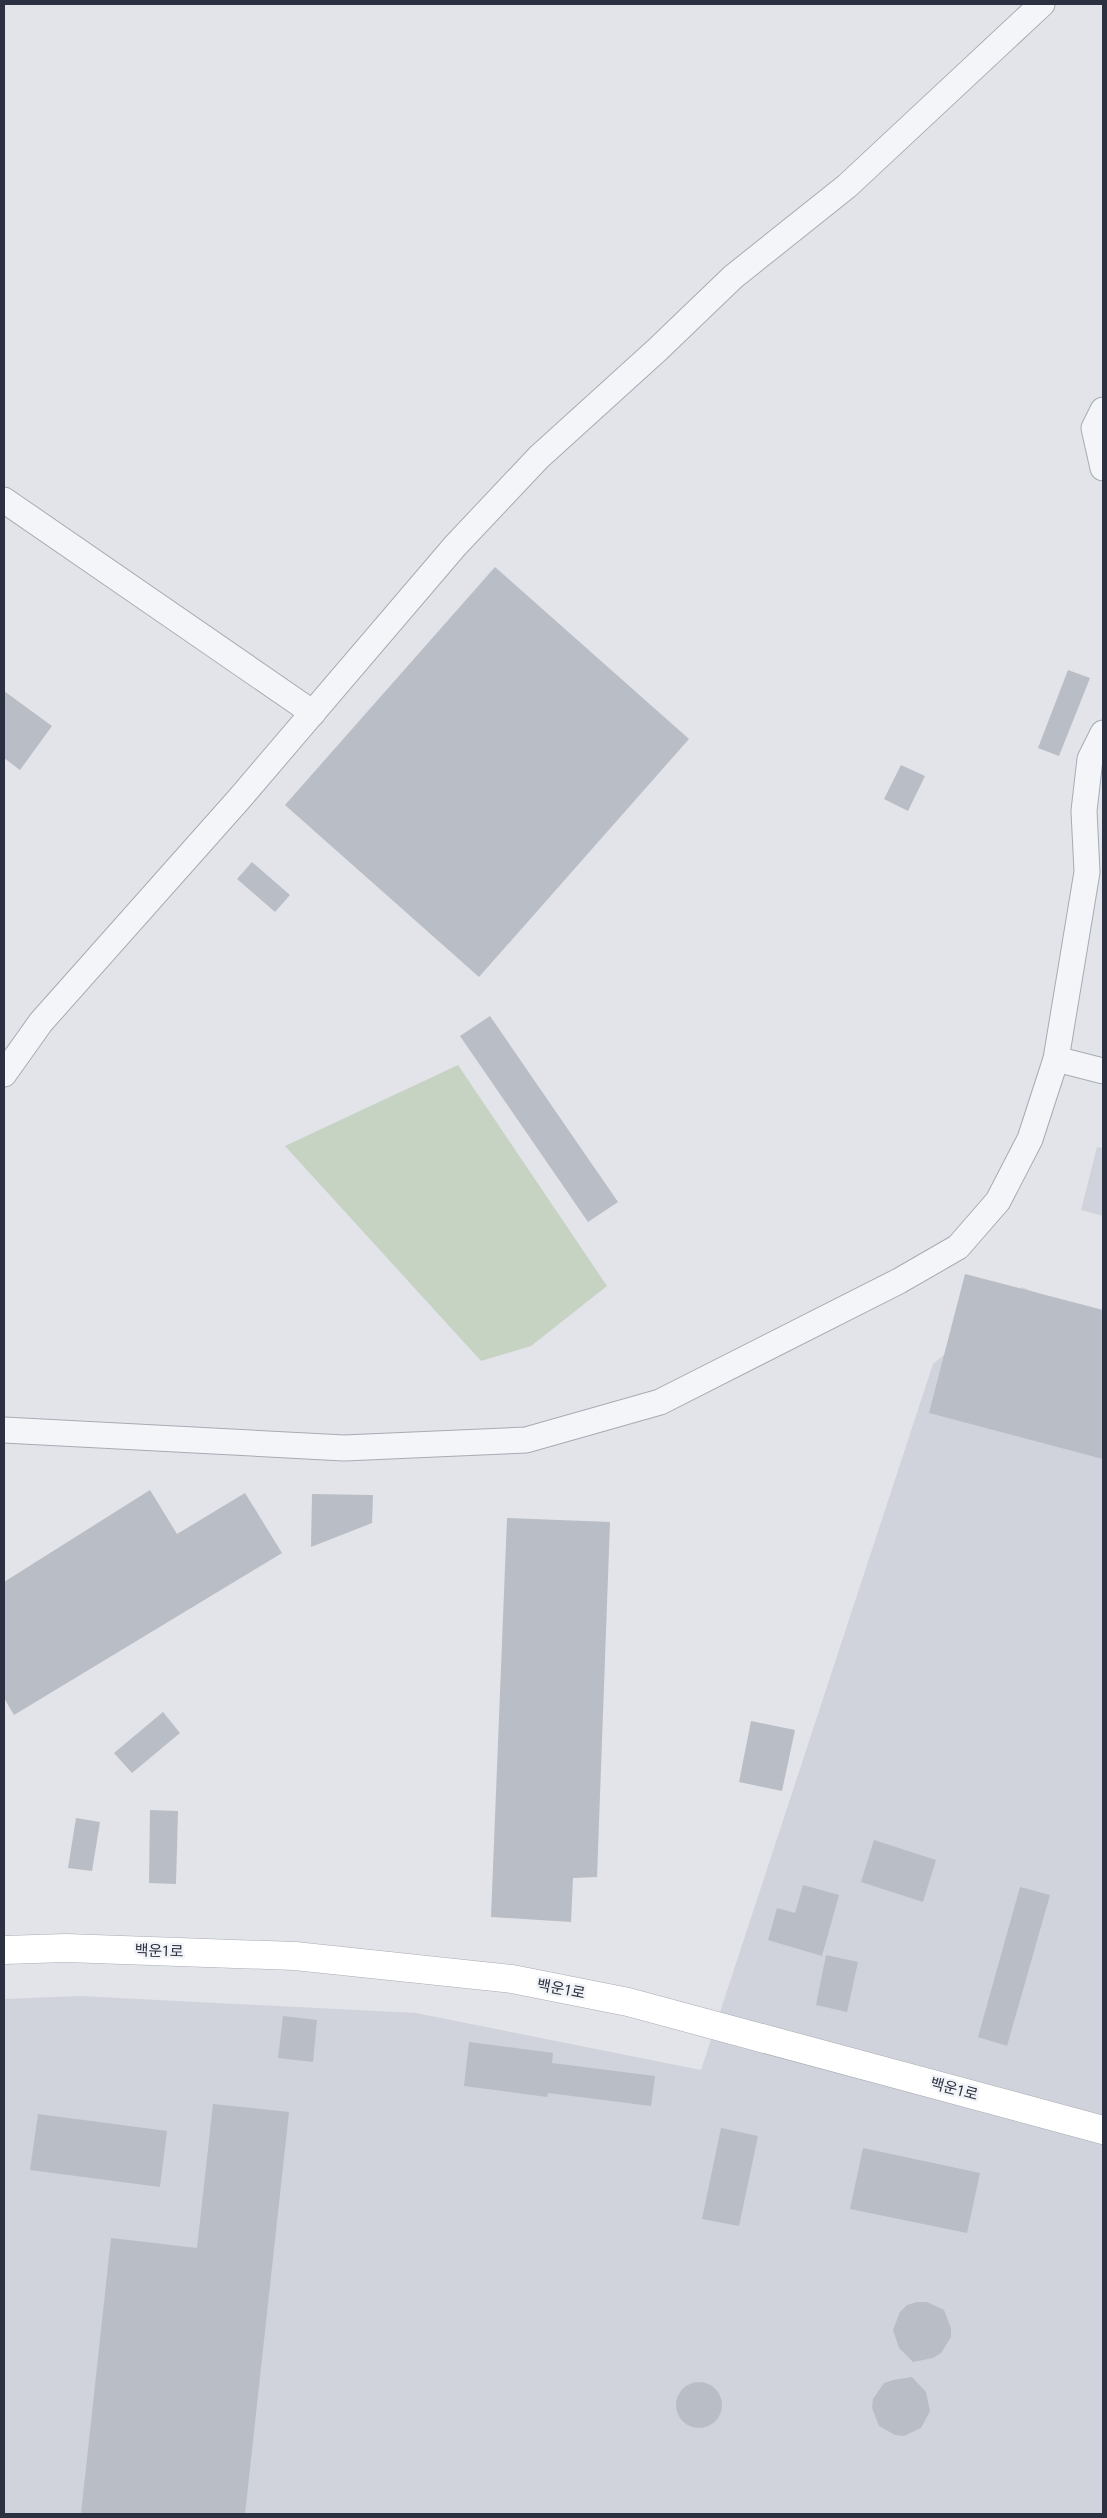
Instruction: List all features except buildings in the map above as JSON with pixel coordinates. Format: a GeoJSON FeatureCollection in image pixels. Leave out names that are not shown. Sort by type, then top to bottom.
{"type":"FeatureCollection","features":[{"type":"Feature","properties":{"kind":"main road","name":"백운1로"},"geometry":{"type":"LineString","coordinates":[[4,1950],[66,1948],[295,1956],[512,1979],[647,2007],[1103,2130]]}},
{"type":"Feature","properties":{"kind":"street"},"geometry":{"type":"LineString","coordinates":[[4,1074],[41,1022],[240,798],[455,546],[539,457],[657,350],[733,276],[847,186],[1042,4]]}},
{"type":"Feature","properties":{"kind":"street"},"geometry":{"type":"LineString","coordinates":[[1103,410],[1094,428],[1103,468]]}},
{"type":"Feature","properties":{"kind":"street"},"geometry":{"type":"LineString","coordinates":[[4,500],[313,713]]}},
{"type":"Feature","properties":{"kind":"street"},"geometry":{"type":"LineString","coordinates":[[4,1430],[344,1448],[526,1440],[660,1402],[899,1281],[958,1247],[998,1201],[1030,1139],[1056,1059],[1087,872],[1094,814],[1090,759],[1103,732]]}},
{"type":"Feature","properties":{"kind":"street"},"geometry":{"type":"LineString","coordinates":[[1056,1059],[1103,1071]]}},
{"type":"Feature","properties":{"kind":"shaded area"},"geometry":{"type":"Polygon","coordinates":[[[1097,1147],[1103,1148],[1103,1216],[1081,1210],[1097,1147]]]}},
{"type":"Feature","properties":{"kind":"shaded area"},"geometry":{"type":"Polygon","coordinates":[[[1022,1287],[1103,1319],[1103,2514],[4,2514],[4,1999],[80,1996],[416,2013],[701,2070],[933,1364],[1022,1287]]]}},
{"type":"Feature","properties":{"kind":"green space"},"geometry":{"type":"Polygon","coordinates":[[[458,1065],[607,1286],[531,1346],[481,1361],[285,1146],[458,1065]]]}}]}
